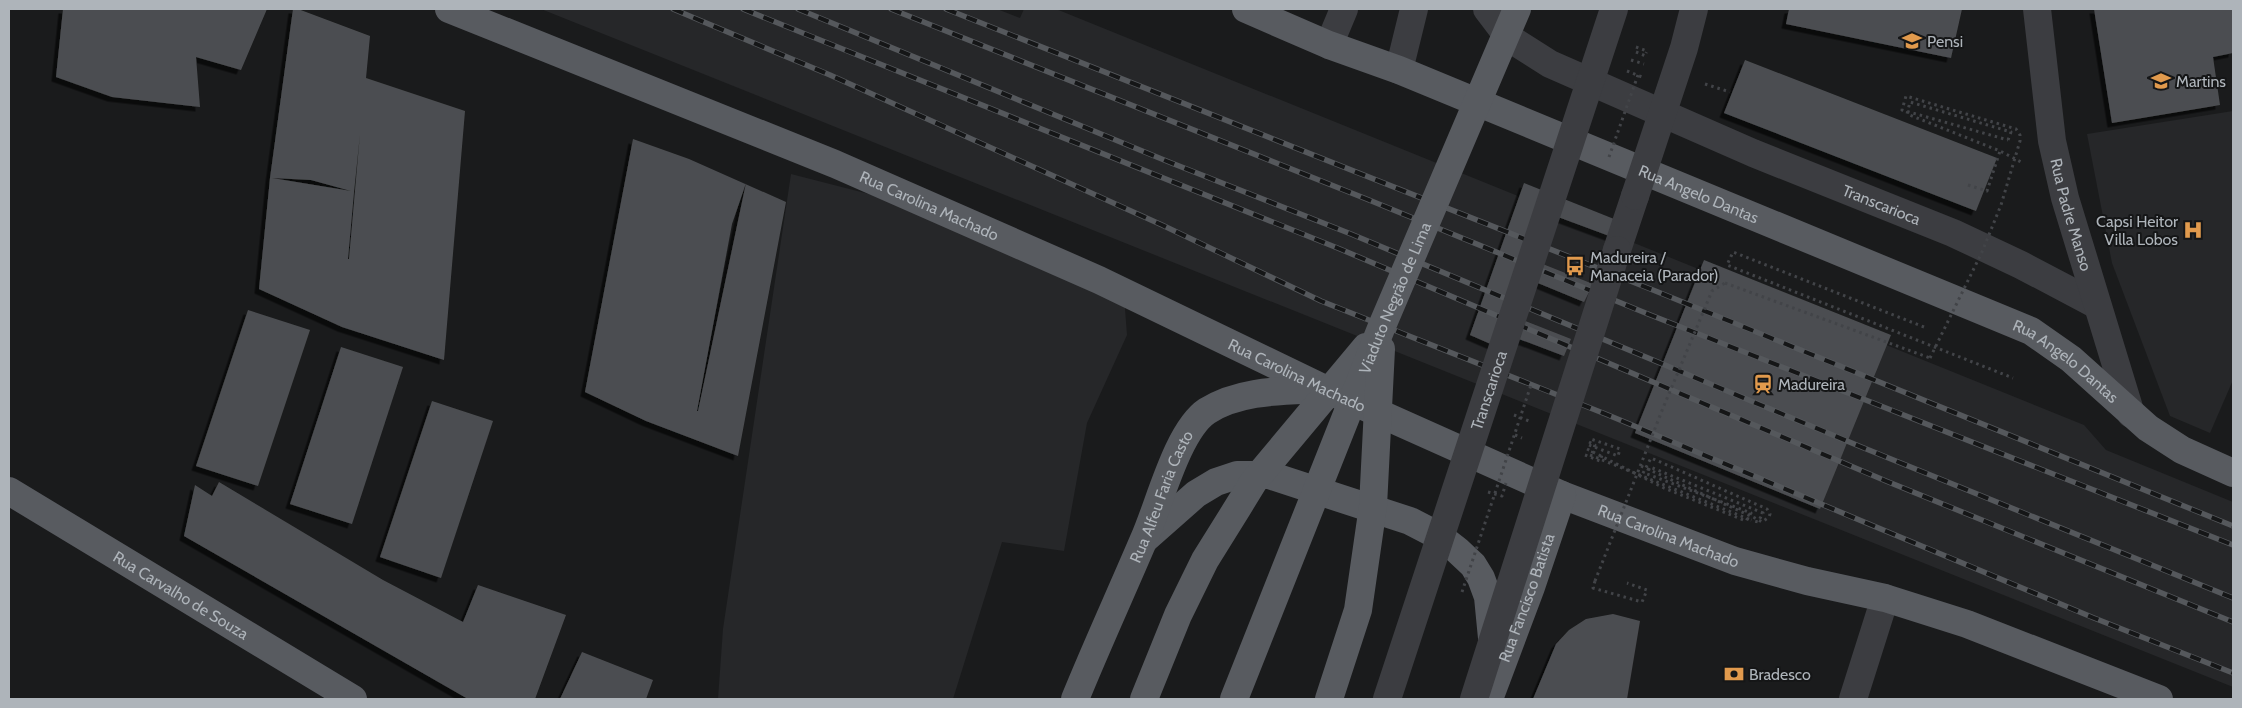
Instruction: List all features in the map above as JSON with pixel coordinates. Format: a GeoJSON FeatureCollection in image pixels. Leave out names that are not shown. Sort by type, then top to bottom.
{"type":"FeatureCollection","features":[{"type":"Feature","properties":{"kind":"main road","name":"Rua Carolina Machado"},"geometry":{"type":"LineString","coordinates":[[449,9],[835,164],[1144,300],[1325,389],[1562,495],[1735,561],[1807,581],[1885,598],[1967,624],[2146,697]]}},
{"type":"Feature","properties":{"kind":"main road","name":"Rua Angelo Dantas"},"geometry":{"type":"LineString","coordinates":[[1246,9],[1330,45],[1399,70],[2031,331],[2071,359],[2148,428],[2182,450],[2233,473]]}},
{"type":"Feature","properties":{"kind":"main road","name":"Viaduto Negrão de Lima"},"geometry":{"type":"LineString","coordinates":[[1234,699],[1382,326],[1517,9]]}},
{"type":"Feature","properties":{"kind":"main road"},"geometry":{"type":"LineString","coordinates":[[1144,699],[1182,607],[1205,560],[1254,481],[1382,326]]}},
{"type":"Feature","properties":{"kind":"main road"},"geometry":{"type":"LineString","coordinates":[[1329,699],[1345,655],[1358,610],[1361,591],[1373,506],[1382,326]]}},
{"type":"Feature","properties":{"kind":"main road","name":"Rua Alfeu Faria Casto"},"geometry":{"type":"LineString","coordinates":[[1075,699],[1109,615],[1144,539],[1176,456],[1191,428],[1205,412],[1223,402],[1239,397],[1276,391],[1325,389]]}},
{"type":"Feature","properties":{"kind":"main road"},"geometry":{"type":"LineString","coordinates":[[1144,539],[1196,494],[1216,482],[1237,475],[1269,475],[1410,521],[1439,536],[1457,550],[1473,565],[1486,586],[1493,689]]}},
{"type":"Feature","properties":{"kind":"main road","name":"Rua Carvalho de Souza"},"geometry":{"type":"LineString","coordinates":[[9,492],[353,699]]}},
{"type":"Feature","properties":{"kind":"main road","name":"Rua Fancisco Batista"},"geometry":{"type":"LineString","coordinates":[[1493,689],[1531,587],[1562,495]]}},
{"type":"Feature","properties":{"kind":"street"},"geometry":{"type":"LineString","coordinates":[[1330,45],[1344,9]]}},
{"type":"Feature","properties":{"kind":"street"},"geometry":{"type":"LineString","coordinates":[[1399,70],[1414,9]]}},
{"type":"Feature","properties":{"kind":"street","name":"Transcarioca"},"geometry":{"type":"LineString","coordinates":[[1487,9],[1509,38],[1550,64],[1753,153],[1953,232],[2097,305]]}},
{"type":"Feature","properties":{"kind":"street","name":"Transcarioca"},"geometry":{"type":"LineString","coordinates":[[1387,699],[1614,9]]}},
{"type":"Feature","properties":{"kind":"street"},"geometry":{"type":"LineString","coordinates":[[1474,699],[1617,250],[1684,48],[1694,9]]}},
{"type":"Feature","properties":{"kind":"street","name":"Rua Padre Manso"},"geometry":{"type":"LineString","coordinates":[[2037,9],[2052,141],[2065,198],[2131,414]]}},
{"type":"Feature","properties":{"kind":"street"},"geometry":{"type":"LineString","coordinates":[[1853,699],[1885,598]]}},
{"type":"Feature","properties":{"kind":"path"},"geometry":{"type":"LineString","coordinates":[[1609,157],[1647,51],[1630,45]]}},
{"type":"Feature","properties":{"kind":"path"},"geometry":{"type":"LineString","coordinates":[[1636,52],[1654,58]]}},
{"type":"Feature","properties":{"kind":"path"},"geometry":{"type":"LineString","coordinates":[[1621,70],[1646,78]]}},
{"type":"Feature","properties":{"kind":"path"},"geometry":{"type":"LineString","coordinates":[[1627,583],[1647,590],[1642,602],[1593,588],[1712,291],[1725,284],[1930,358],[1982,252],[2001,205],[2020,141],[2020,135],[2016,130],[1906,96],[1902,103],[1902,110],[2008,140],[2011,132],[1910,102],[1907,114],[2000,151],[1986,191],[1968,185]]}},
{"type":"Feature","properties":{"kind":"path"},"geometry":{"type":"LineString","coordinates":[[1924,327],[1733,252],[1727,265],[2013,378]]}},
{"type":"Feature","properties":{"kind":"path"},"geometry":{"type":"LineString","coordinates":[[1462,592],[1469,566],[1532,385]]}},
{"type":"Feature","properties":{"kind":"path"},"geometry":{"type":"LineString","coordinates":[[1515,435],[1522,438]]}},
{"type":"Feature","properties":{"kind":"path"},"geometry":{"type":"LineString","coordinates":[[1584,452],[1642,476],[1751,520],[1758,522],[1763,513],[1650,467],[1647,474],[1751,513],[1746,521],[1664,488],[1602,455]]}},
{"type":"Feature","properties":{"kind":"path"},"geometry":{"type":"LineString","coordinates":[[1641,466],[1650,470],[1658,474],[1755,518],[1762,522],[1770,514],[1767,509],[1651,458],[1646,467],[1642,476]]}},
{"type":"Feature","properties":{"kind":"shaded area"},"geometry":{"type":"Polygon","coordinates":[[[541,9],[997,9],[1020,18],[1024,9],[1056,9],[2084,425],[2106,450],[2233,502],[2233,687],[541,9]]]}},
{"type":"Feature","properties":{"kind":"shaded area"},"geometry":{"type":"Polygon","coordinates":[[[2233,111],[2233,380],[2210,433],[2170,416],[2112,263],[2087,134],[2233,111]]]}},
{"type":"Feature","properties":{"kind":"shaded area"},"geometry":{"type":"Polygon","coordinates":[[[791,174],[904,203],[1124,296],[1127,335],[1087,423],[1064,551],[1002,542],[953,699],[718,699],[723,629],[791,174]]]}},
{"type":"Feature","properties":{"kind":"building"},"geometry":{"type":"Polygon","coordinates":[[[63,9],[267,9],[241,70],[196,57],[200,107],[112,97],[56,77],[63,9]]]}},
{"type":"Feature","properties":{"kind":"building"},"geometry":{"type":"Polygon","coordinates":[[[293,9],[298,9],[370,36],[366,78],[465,111],[444,360],[342,327],[259,289],[270,178],[293,9]],[[360,134],[354,192],[348,259],[349,259],[360,134]],[[272,178],[351,191],[311,180],[272,178]]]}},
{"type":"Feature","properties":{"kind":"building","name":"Pensi"},"geometry":{"type":"Polygon","coordinates":[[[1789,9],[1962,9],[1951,58],[1786,24],[1789,9]]]}},
{"type":"Feature","properties":{"kind":"building","name":"Martins"},"geometry":{"type":"Polygon","coordinates":[[[2094,9],[2233,9],[2233,53],[2213,57],[2220,105],[2112,123],[2094,9]]]}},
{"type":"Feature","properties":{"kind":"building"},"geometry":{"type":"Polygon","coordinates":[[[1745,60],[1997,158],[1976,211],[1724,113],[1745,60]]]}},
{"type":"Feature","properties":{"kind":"building"},"geometry":{"type":"Polygon","coordinates":[[[633,139],[689,159],[746,184],[786,202],[738,456],[646,421],[585,392],[633,139]],[[746,184],[732,224],[698,411],[746,184]]]}},
{"type":"Feature","properties":{"kind":"building"},"geometry":{"type":"Polygon","coordinates":[[[1524,183],[1619,221],[1612,237],[1542,211],[1525,257],[1593,284],[1584,302],[1533,281],[1518,318],[1571,339],[1564,356],[1498,331],[1493,345],[1470,335],[1524,183]]]}},
{"type":"Feature","properties":{"kind":"building","name":"Madureira"},"geometry":{"type":"Polygon","coordinates":[[[1704,260],[1891,335],[1820,509],[1635,433],[1704,260]]]}},
{"type":"Feature","properties":{"kind":"building"},"geometry":{"type":"Polygon","coordinates":[[[248,310],[310,330],[258,486],[196,466],[248,310]]]}},
{"type":"Feature","properties":{"kind":"building"},"geometry":{"type":"Polygon","coordinates":[[[341,347],[403,367],[352,524],[290,504],[341,347]]]}},
{"type":"Feature","properties":{"kind":"building"},"geometry":{"type":"Polygon","coordinates":[[[432,401],[493,421],[441,578],[380,557],[432,401]]]}},
{"type":"Feature","properties":{"kind":"building"},"geometry":{"type":"Polygon","coordinates":[[[219,482],[383,580],[463,622],[478,585],[566,615],[535,699],[468,699],[184,536],[195,485],[212,496],[219,482]]]}},
{"type":"Feature","properties":{"kind":"building"},"geometry":{"type":"Polygon","coordinates":[[[1613,614],[1640,621],[1627,699],[1533,699],[1556,644],[1569,630],[1586,619],[1613,614]]]}},
{"type":"Feature","properties":{"kind":"building"},"geometry":{"type":"Polygon","coordinates":[[[582,652],[653,680],[646,699],[560,699],[582,652]]]}},
{"type":"Feature","properties":{"kind":"railway"},"geometry":{"type":"LineString","coordinates":[[673,9],[830,75],[1162,225],[1321,301],[1608,415],[2094,618],[2233,673]]}},
{"type":"Feature","properties":{"kind":"railway"},"geometry":{"type":"LineString","coordinates":[[743,9],[1340,249],[1886,481],[2233,622]]}},
{"type":"Feature","properties":{"kind":"railway"},"geometry":{"type":"LineString","coordinates":[[798,9],[1169,162],[1351,234],[1859,446],[2233,598]]}},
{"type":"Feature","properties":{"kind":"railway"},"geometry":{"type":"LineString","coordinates":[[891,9],[1648,314],[2233,545]]}},
{"type":"Feature","properties":{"kind":"railway"},"geometry":{"type":"LineString","coordinates":[[946,9],[1658,292],[2233,526]]}},
{"type":"Feature","properties":{"kind":"place","name":"Pensi"},"geometry":{"type":"Point","coordinates":[1912,41]}},
{"type":"Feature","properties":{"kind":"place","name":"Martins"},"geometry":{"type":"Point","coordinates":[2161,81]}},
{"type":"Feature","properties":{"kind":"place","name":"Capsi Heitor Villa Lobos"},"geometry":{"type":"Point","coordinates":[2193,230]}},
{"type":"Feature","properties":{"kind":"place","name":"Madureira / Manaceia (Parador)"},"geometry":{"type":"Point","coordinates":[1575,266]}},
{"type":"Feature","properties":{"kind":"place","name":"Madureira"},"geometry":{"type":"Point","coordinates":[1763,384]}},
{"type":"Feature","properties":{"kind":"place","name":"Bradesco"},"geometry":{"type":"Point","coordinates":[1734,674]}}]}
